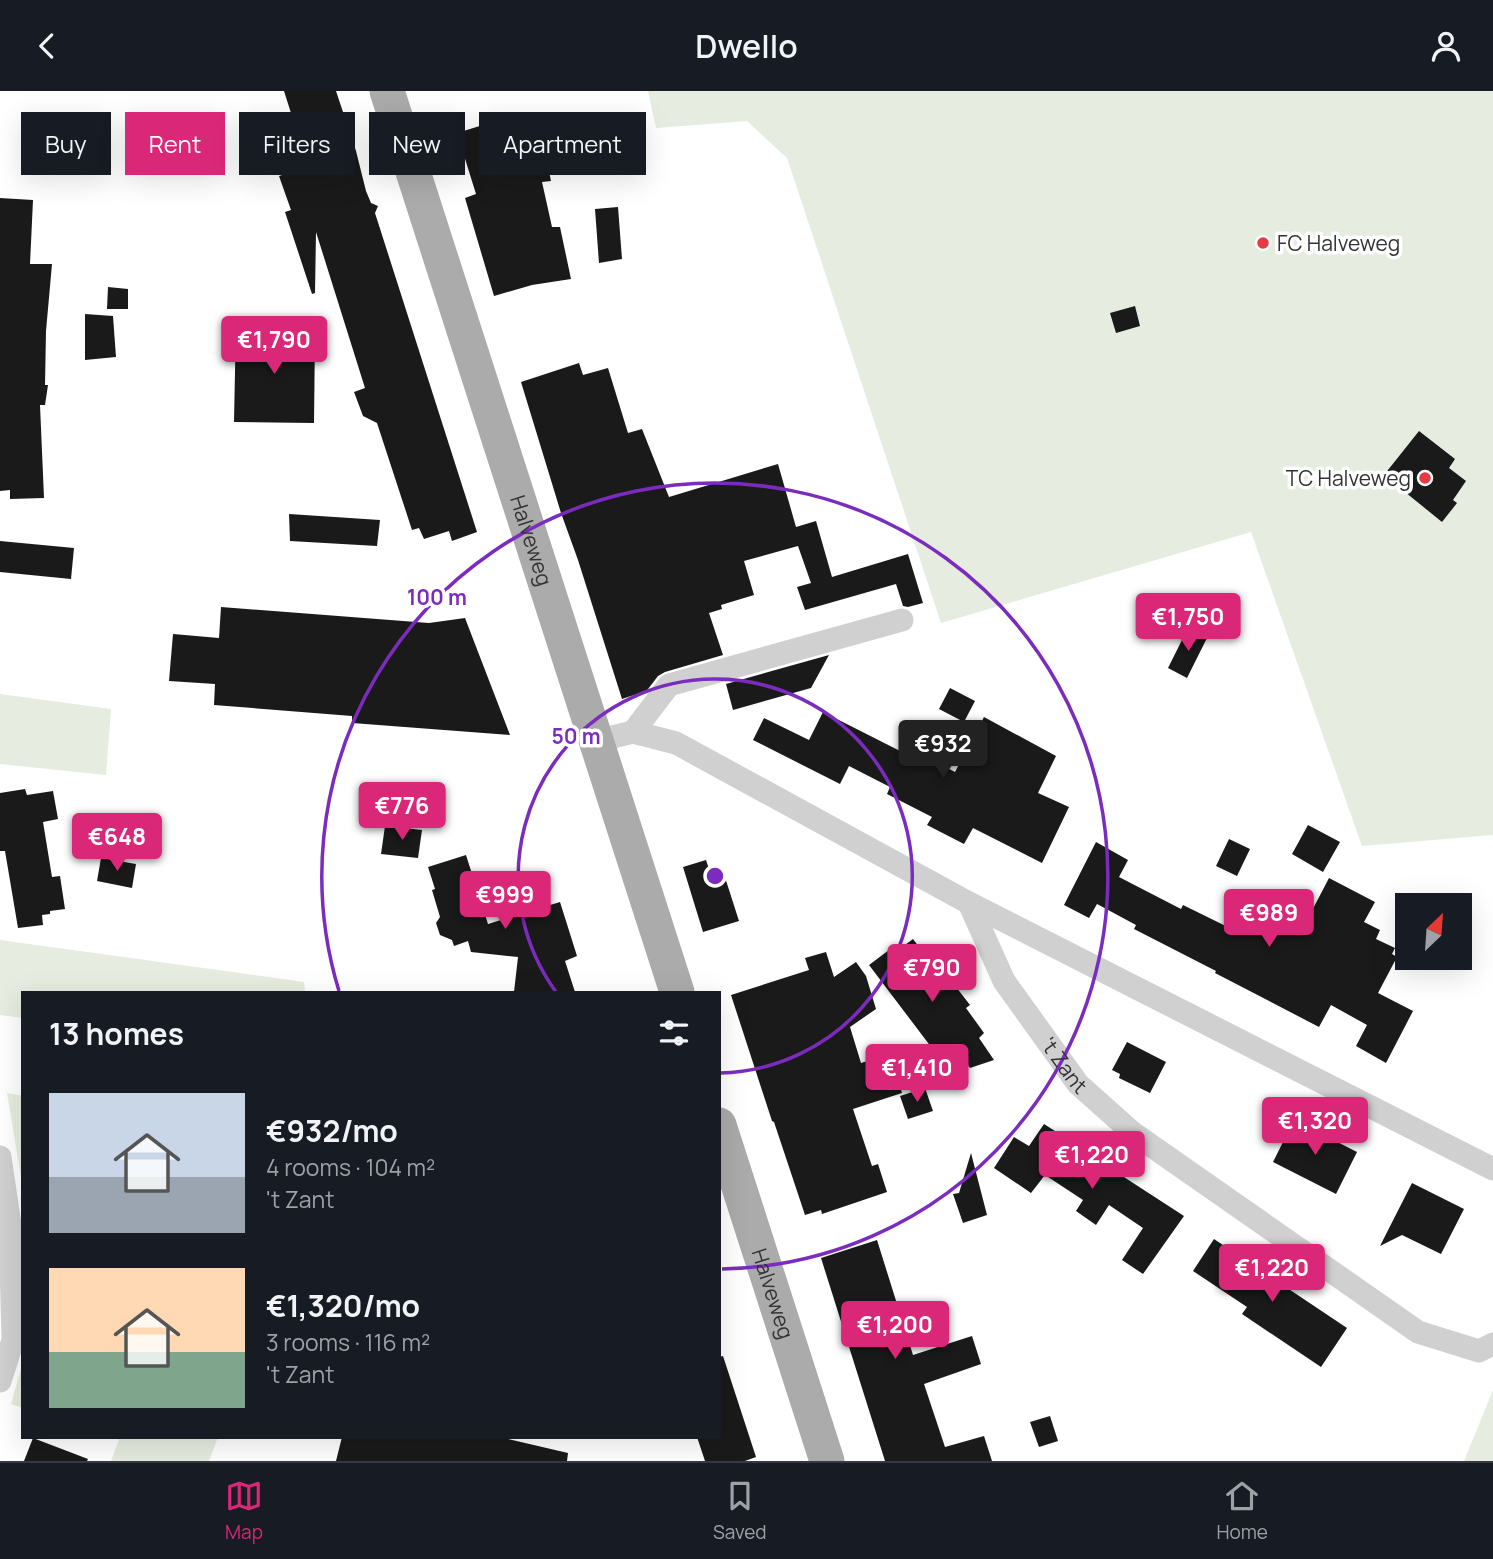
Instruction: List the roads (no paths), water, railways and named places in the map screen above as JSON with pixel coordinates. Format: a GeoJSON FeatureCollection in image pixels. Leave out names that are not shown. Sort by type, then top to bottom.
{"type":"FeatureCollection","features":[{"type":"Feature","properties":{"kind":"main road","name":"Halveweg"},"geometry":{"type":"LineString","coordinates":[[387,91],[677,991]]}},
{"type":"Feature","properties":{"kind":"main road","name":"Halveweg"},"geometry":{"type":"LineString","coordinates":[[721,1131],[827,1461]]}},
{"type":"Feature","properties":{"kind":"street"},"geometry":{"type":"LineString","coordinates":[[633,732],[669,685],[902,620]]}},
{"type":"Feature","properties":{"kind":"street"},"geometry":{"type":"LineString","coordinates":[[596,740],[633,732],[676,743],[969,903],[1493,1169]]}},
{"type":"Feature","properties":{"kind":"street","name":"'t Zant"},"geometry":{"type":"LineString","coordinates":[[969,903],[1004,981],[1078,1084],[1133,1133],[1418,1332],[1479,1351],[1493,1344]]}},
{"type":"Feature","properties":{"kind":"street"},"geometry":{"type":"LineString","coordinates":[[0,1157],[10,1225],[13,1340],[0,1381]]}},
{"type":"Feature","properties":{"kind":"place","name":"FC Halveweg"},"geometry":{"type":"Point","coordinates":[1263,243]}},
{"type":"Feature","properties":{"kind":"place","name":"TC Halveweg"},"geometry":{"type":"Point","coordinates":[1425,478]}}]}
